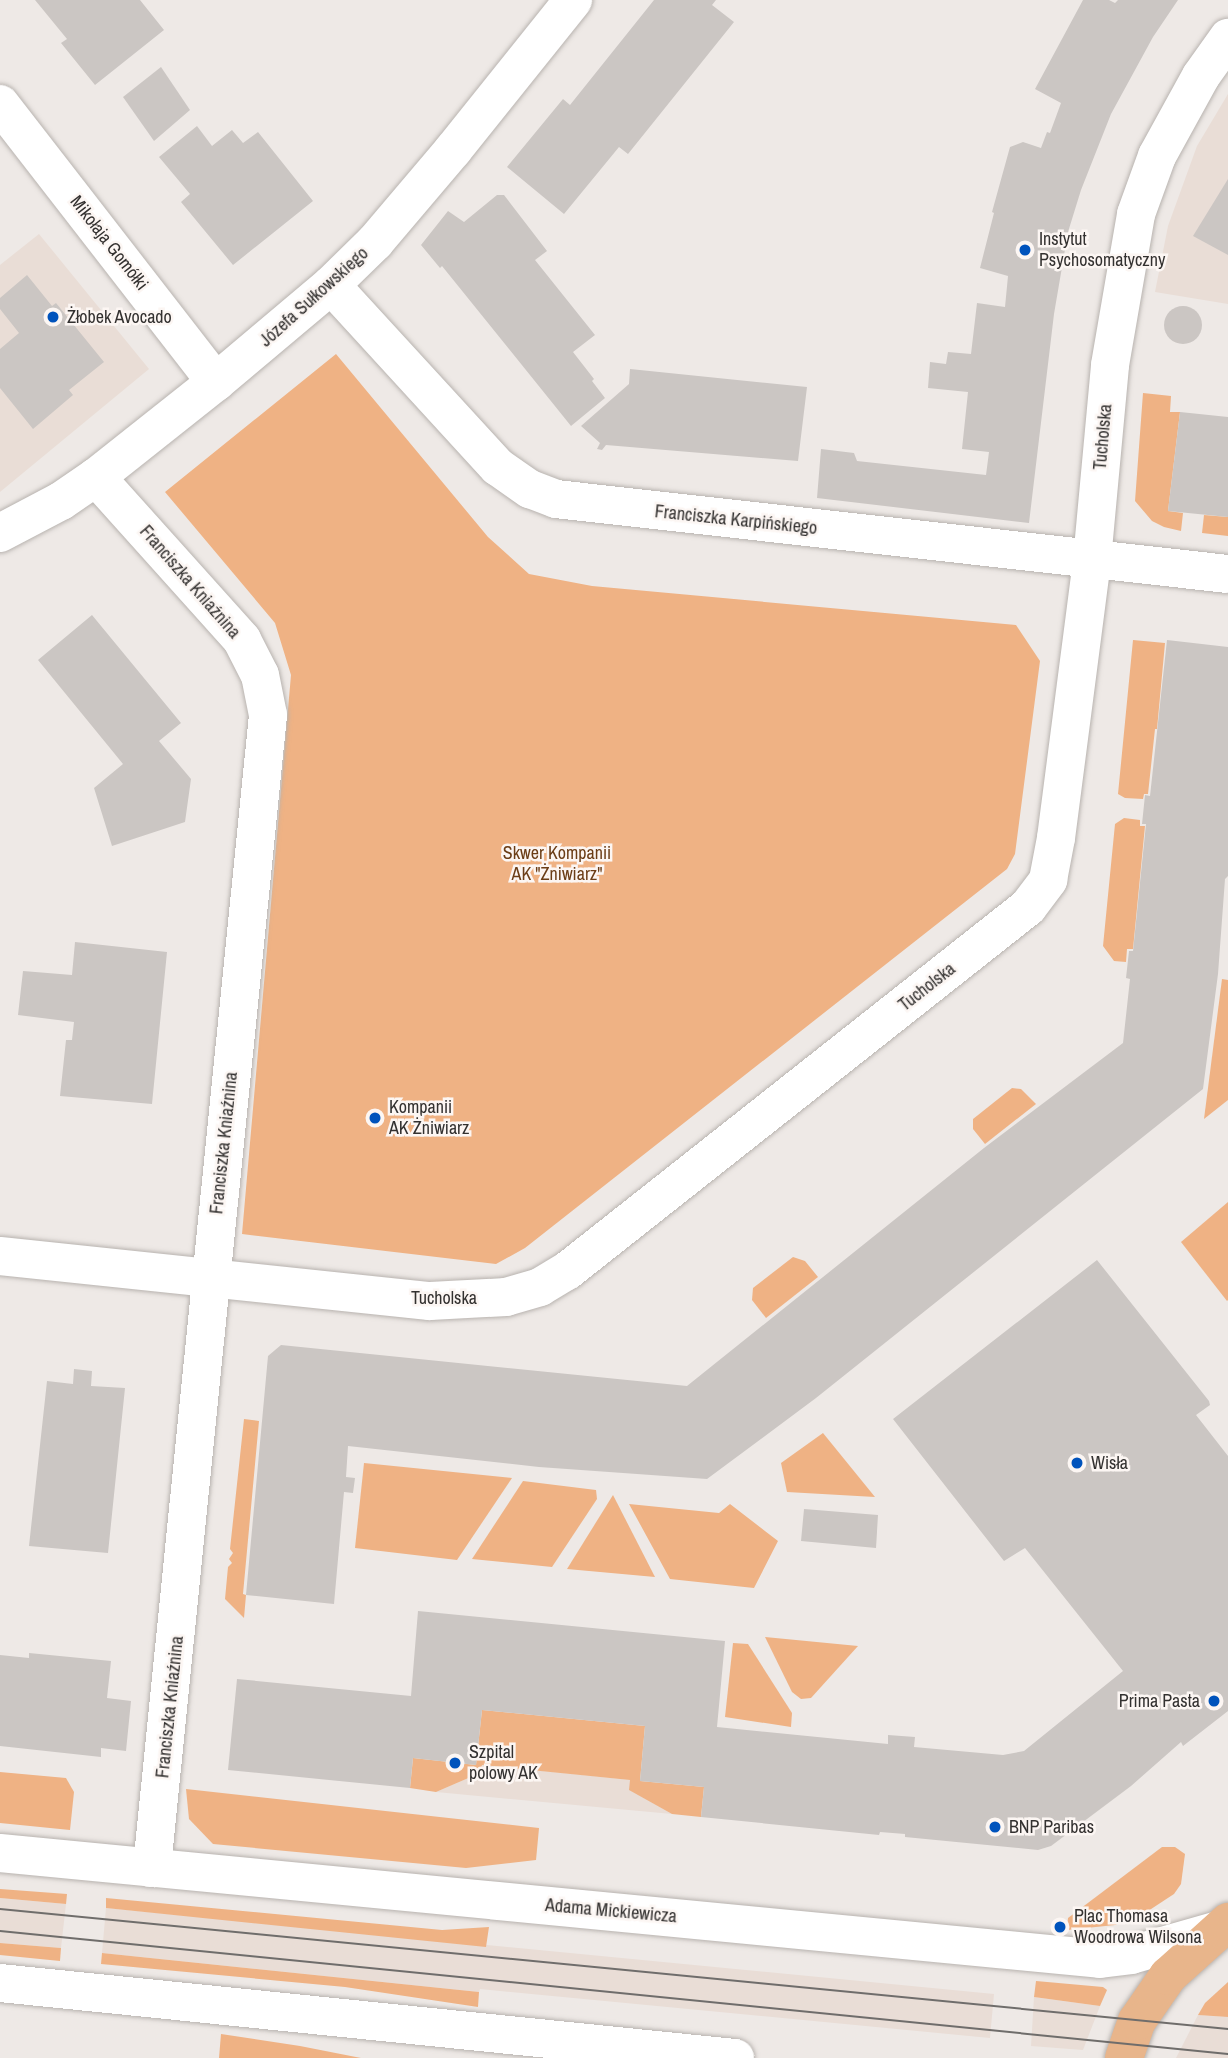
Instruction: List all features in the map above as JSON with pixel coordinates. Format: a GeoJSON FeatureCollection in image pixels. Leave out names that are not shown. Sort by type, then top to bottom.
{"type":"FeatureCollection","features":[{"type":"Feature","properties":{"kind":"main road"},"geometry":{"type":"LineString","coordinates":[[1124,2058],[1137,2021],[1151,1997],[1177,1966],[1223,1926]]}},
{"type":"Feature","properties":{"kind":"street","name":"Józefa Sułkowskiego"},"geometry":{"type":"LineString","coordinates":[[0,533],[61,501],[96,477],[216,382],[331,285],[375,242],[445,160],[573,0]]}},
{"type":"Feature","properties":{"kind":"street","name":"Tucholska"},"geometry":{"type":"LineString","coordinates":[[0,1256],[430,1301],[506,1297],[540,1287],[589,1254],[1028,907],[1048,880],[1056,838],[1092,561],[1110,365],[1136,214],[1157,156],[1201,76],[1228,38]]}},
{"type":"Feature","properties":{"kind":"street","name":"Mikołaja Gomółki"},"geometry":{"type":"LineString","coordinates":[[0,104],[216,382]]}},
{"type":"Feature","properties":{"kind":"street","name":"Franciszka Karpińskiego"},"geometry":{"type":"LineString","coordinates":[[331,285],[498,467],[530,488],[556,499],[1092,561],[1228,574]]}},
{"type":"Feature","properties":{"kind":"street","name":"Franciszka Kniaźnina"},"geometry":{"type":"LineString","coordinates":[[96,477],[242,640],[260,675],[268,715],[152,1868]]}},
{"type":"Feature","properties":{"kind":"street","name":"Adama Mickiewicza"},"geometry":{"type":"LineString","coordinates":[[0,1853],[828,1930],[1100,1959],[1131,1955],[1223,1926]]}},
{"type":"Feature","properties":{"kind":"street"},"geometry":{"type":"LineString","coordinates":[[0,1983],[735,2058]]}},
{"type":"Feature","properties":{"kind":"shaded area"},"geometry":{"type":"Polygon","coordinates":[[[1228,94],[1228,304],[1155,292],[1168,226],[1197,146],[1228,94]]]}},
{"type":"Feature","properties":{"kind":"shaded area","name":"Żłobek Avocado"},"geometry":{"type":"Polygon","coordinates":[[[39,234],[149,369],[0,492],[0,265],[39,234]]]}},
{"type":"Feature","properties":{"kind":"shaded area"},"geometry":{"type":"Polygon","coordinates":[[[482,1765],[631,1780],[630,1790],[672,1814],[436,1792],[480,1773],[482,1765]]]}},
{"type":"Feature","properties":{"kind":"shaded area"},"geometry":{"type":"Polygon","coordinates":[[[0,1898],[66,1904],[61,1948],[0,1943],[0,1898]]]}},
{"type":"Feature","properties":{"kind":"shaded area"},"geometry":{"type":"Polygon","coordinates":[[[106,1908],[994,1994],[990,2038],[480,1989],[479,1992],[102,1953],[106,1908]]]}},
{"type":"Feature","properties":{"kind":"shaded area"},"geometry":{"type":"Polygon","coordinates":[[[1034,1997],[1100,2006],[1083,2050],[1031,2046],[1034,1997]]]}},
{"type":"Feature","properties":{"kind":"shaded area"},"geometry":{"type":"Polygon","coordinates":[[[1198,2015],[1228,2017],[1228,2058],[1176,2058],[1198,2015]]]}},
{"type":"Feature","properties":{"kind":"green space","name":"Skwer Kompanii AK \"Żniwiarz\""},"geometry":{"type":"Polygon","coordinates":[[[336,354],[488,537],[529,574],[592,586],[1016,625],[1040,661],[1015,854],[1007,869],[525,1248],[496,1264],[242,1234],[291,675],[275,623],[165,492],[336,354]]]}},
{"type":"Feature","properties":{"kind":"green space"},"geometry":{"type":"Polygon","coordinates":[[[1143,393],[1171,396],[1170,412],[1180,412],[1168,511],[1183,513],[1181,531],[1152,521],[1135,501],[1143,393]]]}},
{"type":"Feature","properties":{"kind":"green space"},"geometry":{"type":"Polygon","coordinates":[[[1204,515],[1228,517],[1228,536],[1202,533],[1204,515]]]}},
{"type":"Feature","properties":{"kind":"green space"},"geometry":{"type":"Polygon","coordinates":[[[1133,640],[1165,643],[1148,794],[1144,794],[1143,799],[1125,798],[1118,794],[1133,640]]]}},
{"type":"Feature","properties":{"kind":"green space"},"geometry":{"type":"Polygon","coordinates":[[[1124,818],[1140,820],[1140,826],[1145,826],[1133,949],[1127,949],[1126,962],[1114,961],[1103,946],[1115,824],[1124,818]]]}},
{"type":"Feature","properties":{"kind":"green space"},"geometry":{"type":"Polygon","coordinates":[[[1222,979],[1228,980],[1228,1100],[1204,1119],[1222,979]]]}},
{"type":"Feature","properties":{"kind":"green space"},"geometry":{"type":"Polygon","coordinates":[[[1012,1088],[1021,1089],[1036,1104],[985,1144],[973,1129],[973,1119],[1012,1088]]]}},
{"type":"Feature","properties":{"kind":"green space"},"geometry":{"type":"Polygon","coordinates":[[[1228,1202],[1228,1300],[1227,1301],[1181,1242],[1228,1202]]]}},
{"type":"Feature","properties":{"kind":"green space"},"geometry":{"type":"Polygon","coordinates":[[[793,1257],[805,1261],[818,1277],[766,1318],[752,1300],[753,1288],[793,1257]]]}},
{"type":"Feature","properties":{"kind":"green space"},"geometry":{"type":"Polygon","coordinates":[[[244,1419],[259,1421],[243,1594],[246,1595],[244,1618],[225,1599],[228,1567],[232,1563],[229,1559],[233,1553],[230,1549],[244,1419]]]}},
{"type":"Feature","properties":{"kind":"green space"},"geometry":{"type":"Polygon","coordinates":[[[823,1433],[875,1497],[787,1492],[781,1463],[823,1433]]]}},
{"type":"Feature","properties":{"kind":"green space"},"geometry":{"type":"Polygon","coordinates":[[[364,1463],[512,1478],[457,1560],[355,1548],[364,1463]]]}},
{"type":"Feature","properties":{"kind":"green space"},"geometry":{"type":"Polygon","coordinates":[[[523,1481],[596,1490],[597,1499],[552,1567],[472,1559],[523,1481]]]}},
{"type":"Feature","properties":{"kind":"green space"},"geometry":{"type":"Polygon","coordinates":[[[613,1495],[655,1577],[567,1569],[613,1495]]]}},
{"type":"Feature","properties":{"kind":"green space"},"geometry":{"type":"Polygon","coordinates":[[[629,1504],[719,1513],[730,1504],[778,1541],[754,1588],[670,1579],[629,1504]]]}},
{"type":"Feature","properties":{"kind":"green space"},"geometry":{"type":"Polygon","coordinates":[[[765,1637],[858,1646],[811,1698],[801,1699],[792,1692],[765,1637]]]}},
{"type":"Feature","properties":{"kind":"green space"},"geometry":{"type":"Polygon","coordinates":[[[733,1643],[748,1644],[792,1713],[791,1727],[725,1717],[733,1643]]]}},
{"type":"Feature","properties":{"kind":"green space"},"geometry":{"type":"Polygon","coordinates":[[[482,1710],[645,1726],[640,1781],[704,1787],[701,1817],[672,1814],[629,1790],[630,1780],[482,1765],[480,1773],[436,1792],[410,1788],[413,1758],[476,1765],[482,1710]]]}},
{"type":"Feature","properties":{"kind":"green space"},"geometry":{"type":"Polygon","coordinates":[[[0,1772],[66,1778],[74,1792],[70,1830],[0,1823],[0,1772]]]}},
{"type":"Feature","properties":{"kind":"green space"},"geometry":{"type":"Polygon","coordinates":[[[186,1789],[539,1828],[536,1860],[466,1868],[213,1844],[189,1819],[186,1789]]]}},
{"type":"Feature","properties":{"kind":"green space"},"geometry":{"type":"Polygon","coordinates":[[[1162,1847],[1175,1847],[1185,1854],[1181,1884],[1174,1894],[1145,1913],[1115,1925],[1067,1930],[1068,1918],[1162,1847]]]}},
{"type":"Feature","properties":{"kind":"green space"},"geometry":{"type":"Polygon","coordinates":[[[0,1889],[67,1894],[66,1904],[0,1898],[0,1889]]]}},
{"type":"Feature","properties":{"kind":"green space"},"geometry":{"type":"Polygon","coordinates":[[[106,1898],[442,1930],[489,1927],[486,1947],[106,1908],[106,1898]]]}},
{"type":"Feature","properties":{"kind":"green space"},"geometry":{"type":"Polygon","coordinates":[[[0,1943],[61,1948],[60,1961],[0,1955],[0,1943]]]}},
{"type":"Feature","properties":{"kind":"green space"},"geometry":{"type":"Polygon","coordinates":[[[102,1953],[479,1992],[478,2007],[345,1987],[101,1964],[102,1953]]]}},
{"type":"Feature","properties":{"kind":"green space"},"geometry":{"type":"Polygon","coordinates":[[[1036,1981],[1103,1987],[1107,1990],[1100,2006],[1034,1997],[1036,1981]]]}},
{"type":"Feature","properties":{"kind":"green space"},"geometry":{"type":"Polygon","coordinates":[[[1228,1982],[1228,2017],[1198,2015],[1205,2003],[1228,1982]]]}},
{"type":"Feature","properties":{"kind":"green space"},"geometry":{"type":"Polygon","coordinates":[[[221,2034],[300,2046],[361,2058],[219,2058],[221,2034]]]}},
{"type":"Feature","properties":{"kind":"building"},"geometry":{"type":"Polygon","coordinates":[[[35,0],[140,0],[164,30],[95,85],[61,43],[67,39],[35,0]]]}},
{"type":"Feature","properties":{"kind":"building"},"geometry":{"type":"Polygon","coordinates":[[[654,0],[716,0],[712,5],[734,22],[628,154],[619,147],[564,214],[507,167],[563,99],[570,105],[654,0]]]}},
{"type":"Feature","properties":{"kind":"building"},"geometry":{"type":"Polygon","coordinates":[[[1083,0],[1109,0],[1115,3],[1118,0],[1178,0],[1153,37],[1111,114],[1081,190],[1068,232],[1054,314],[1029,523],[817,498],[821,449],[854,453],[857,461],[986,475],[989,452],[962,449],[968,392],[928,388],[930,362],[946,364],[948,352],[971,354],[977,303],[1005,307],[1008,276],[980,268],[994,213],[992,212],[1010,147],[1023,142],[1041,148],[1047,132],[1050,133],[1061,103],[1035,89],[1083,0]]]}},
{"type":"Feature","properties":{"kind":"building"},"geometry":{"type":"Polygon","coordinates":[[[161,67],[190,110],[154,141],[123,97],[161,67]]]}},
{"type":"Feature","properties":{"kind":"building"},"geometry":{"type":"Polygon","coordinates":[[[197,126],[212,146],[232,130],[243,143],[258,132],[313,201],[233,265],[181,202],[190,194],[159,157],[197,126]]]}},
{"type":"Feature","properties":{"kind":"building"},"geometry":{"type":"Polygon","coordinates":[[[1228,179],[1228,255],[1193,236],[1228,179]]]}},
{"type":"Feature","properties":{"kind":"building"},"geometry":{"type":"Polygon","coordinates":[[[497,195],[504,195],[547,251],[535,260],[595,335],[573,352],[605,398],[571,426],[442,266],[440,268],[421,245],[448,211],[464,222],[497,195]]]}},
{"type":"Feature","properties":{"kind":"building"},"geometry":{"type":"Polygon","coordinates":[[[27,275],[52,306],[56,303],[104,362],[69,390],[73,395],[33,429],[0,388],[0,349],[19,333],[0,309],[0,298],[27,275]]]}},
{"type":"Feature","properties":{"kind":"building"},"geometry":{"type":"Polygon","coordinates":[[[1183,306],[1196,312],[1202,325],[1196,338],[1183,344],[1170,338],[1164,325],[1170,312],[1183,306]]]}},
{"type":"Feature","properties":{"kind":"building"},"geometry":{"type":"Polygon","coordinates":[[[630,369],[807,387],[798,461],[606,445],[602,450],[597,449],[600,443],[581,426],[629,384],[630,369]]]}},
{"type":"Feature","properties":{"kind":"building"},"geometry":{"type":"Polygon","coordinates":[[[1180,412],[1228,417],[1228,517],[1168,511],[1180,412]]]}},
{"type":"Feature","properties":{"kind":"building"},"geometry":{"type":"Polygon","coordinates":[[[92,615],[181,723],[159,741],[191,779],[185,822],[112,846],[94,788],[123,764],[38,660],[92,615]]]}},
{"type":"Feature","properties":{"kind":"building"},"geometry":{"type":"Polygon","coordinates":[[[1167,640],[1228,647],[1228,876],[1225,879],[1218,974],[1203,1089],[816,1398],[707,1479],[539,1467],[348,1446],[346,1477],[355,1478],[353,1493],[344,1492],[334,1604],[246,1595],[268,1356],[281,1345],[687,1386],[984,1148],[1123,1043],[1130,979],[1126,978],[1129,951],[1133,951],[1146,824],[1142,824],[1145,795],[1150,796],[1167,640]]]}},
{"type":"Feature","properties":{"kind":"building"},"geometry":{"type":"Polygon","coordinates":[[[75,942],[167,952],[152,1104],[60,1096],[66,1040],[72,1040],[74,1022],[18,1015],[23,971],[72,975],[75,942]]]}},
{"type":"Feature","properties":{"kind":"building"},"geometry":{"type":"Polygon","coordinates":[[[1097,1260],[1209,1401],[1210,1405],[1196,1415],[1228,1456],[1228,1711],[1183,1746],[1181,1742],[1131,1786],[1051,1846],[1038,1850],[905,1837],[905,1834],[880,1832],[879,1835],[701,1817],[704,1787],[640,1781],[645,1726],[482,1710],[476,1765],[413,1758],[410,1788],[228,1770],[237,1679],[411,1696],[418,1611],[725,1641],[717,1727],[888,1744],[888,1735],[915,1737],[914,1747],[1003,1755],[1024,1751],[1123,1671],[1025,1548],[1004,1561],[893,1419],[1097,1260]]]}},
{"type":"Feature","properties":{"kind":"building"},"geometry":{"type":"Polygon","coordinates":[[[74,1369],[92,1371],[91,1386],[125,1388],[108,1553],[29,1546],[47,1381],[73,1384],[74,1369]]]}},
{"type":"Feature","properties":{"kind":"building"},"geometry":{"type":"Polygon","coordinates":[[[804,1509],[878,1515],[876,1548],[801,1541],[804,1509]]]}},
{"type":"Feature","properties":{"kind":"building"},"geometry":{"type":"Polygon","coordinates":[[[29,1653],[111,1661],[107,1698],[131,1701],[126,1751],[101,1748],[101,1757],[0,1746],[0,1655],[29,1658],[29,1653]]]}},
{"type":"Feature","properties":{"kind":"tram line"},"geometry":{"type":"LineString","coordinates":[[0,1909],[1228,2029]]}},
{"type":"Feature","properties":{"kind":"tram line"},"geometry":{"type":"LineString","coordinates":[[0,1931],[1228,2054]]}},
{"type":"Feature","properties":{"kind":"place","name":"Instytut Psychosomatyczny"},"geometry":{"type":"Point","coordinates":[1025,250]}},
{"type":"Feature","properties":{"kind":"place","name":"Żłobek Avocado"},"geometry":{"type":"Point","coordinates":[53,317]}},
{"type":"Feature","properties":{"kind":"place","name":"Kompanii AK Żniwiarz"},"geometry":{"type":"Point","coordinates":[375,1118]}},
{"type":"Feature","properties":{"kind":"place","name":"Wisła"},"geometry":{"type":"Point","coordinates":[1077,1463]}},
{"type":"Feature","properties":{"kind":"place","name":"Prima Pasta"},"geometry":{"type":"Point","coordinates":[1214,1701]}},
{"type":"Feature","properties":{"kind":"place","name":"Szpital polowy AK"},"geometry":{"type":"Point","coordinates":[455,1763]}},
{"type":"Feature","properties":{"kind":"place","name":"BNP Paribas"},"geometry":{"type":"Point","coordinates":[995,1827]}},
{"type":"Feature","properties":{"kind":"place","name":"Plac Thomasa Woodrowa Wilsona"},"geometry":{"type":"Point","coordinates":[1060,1927]}}]}
